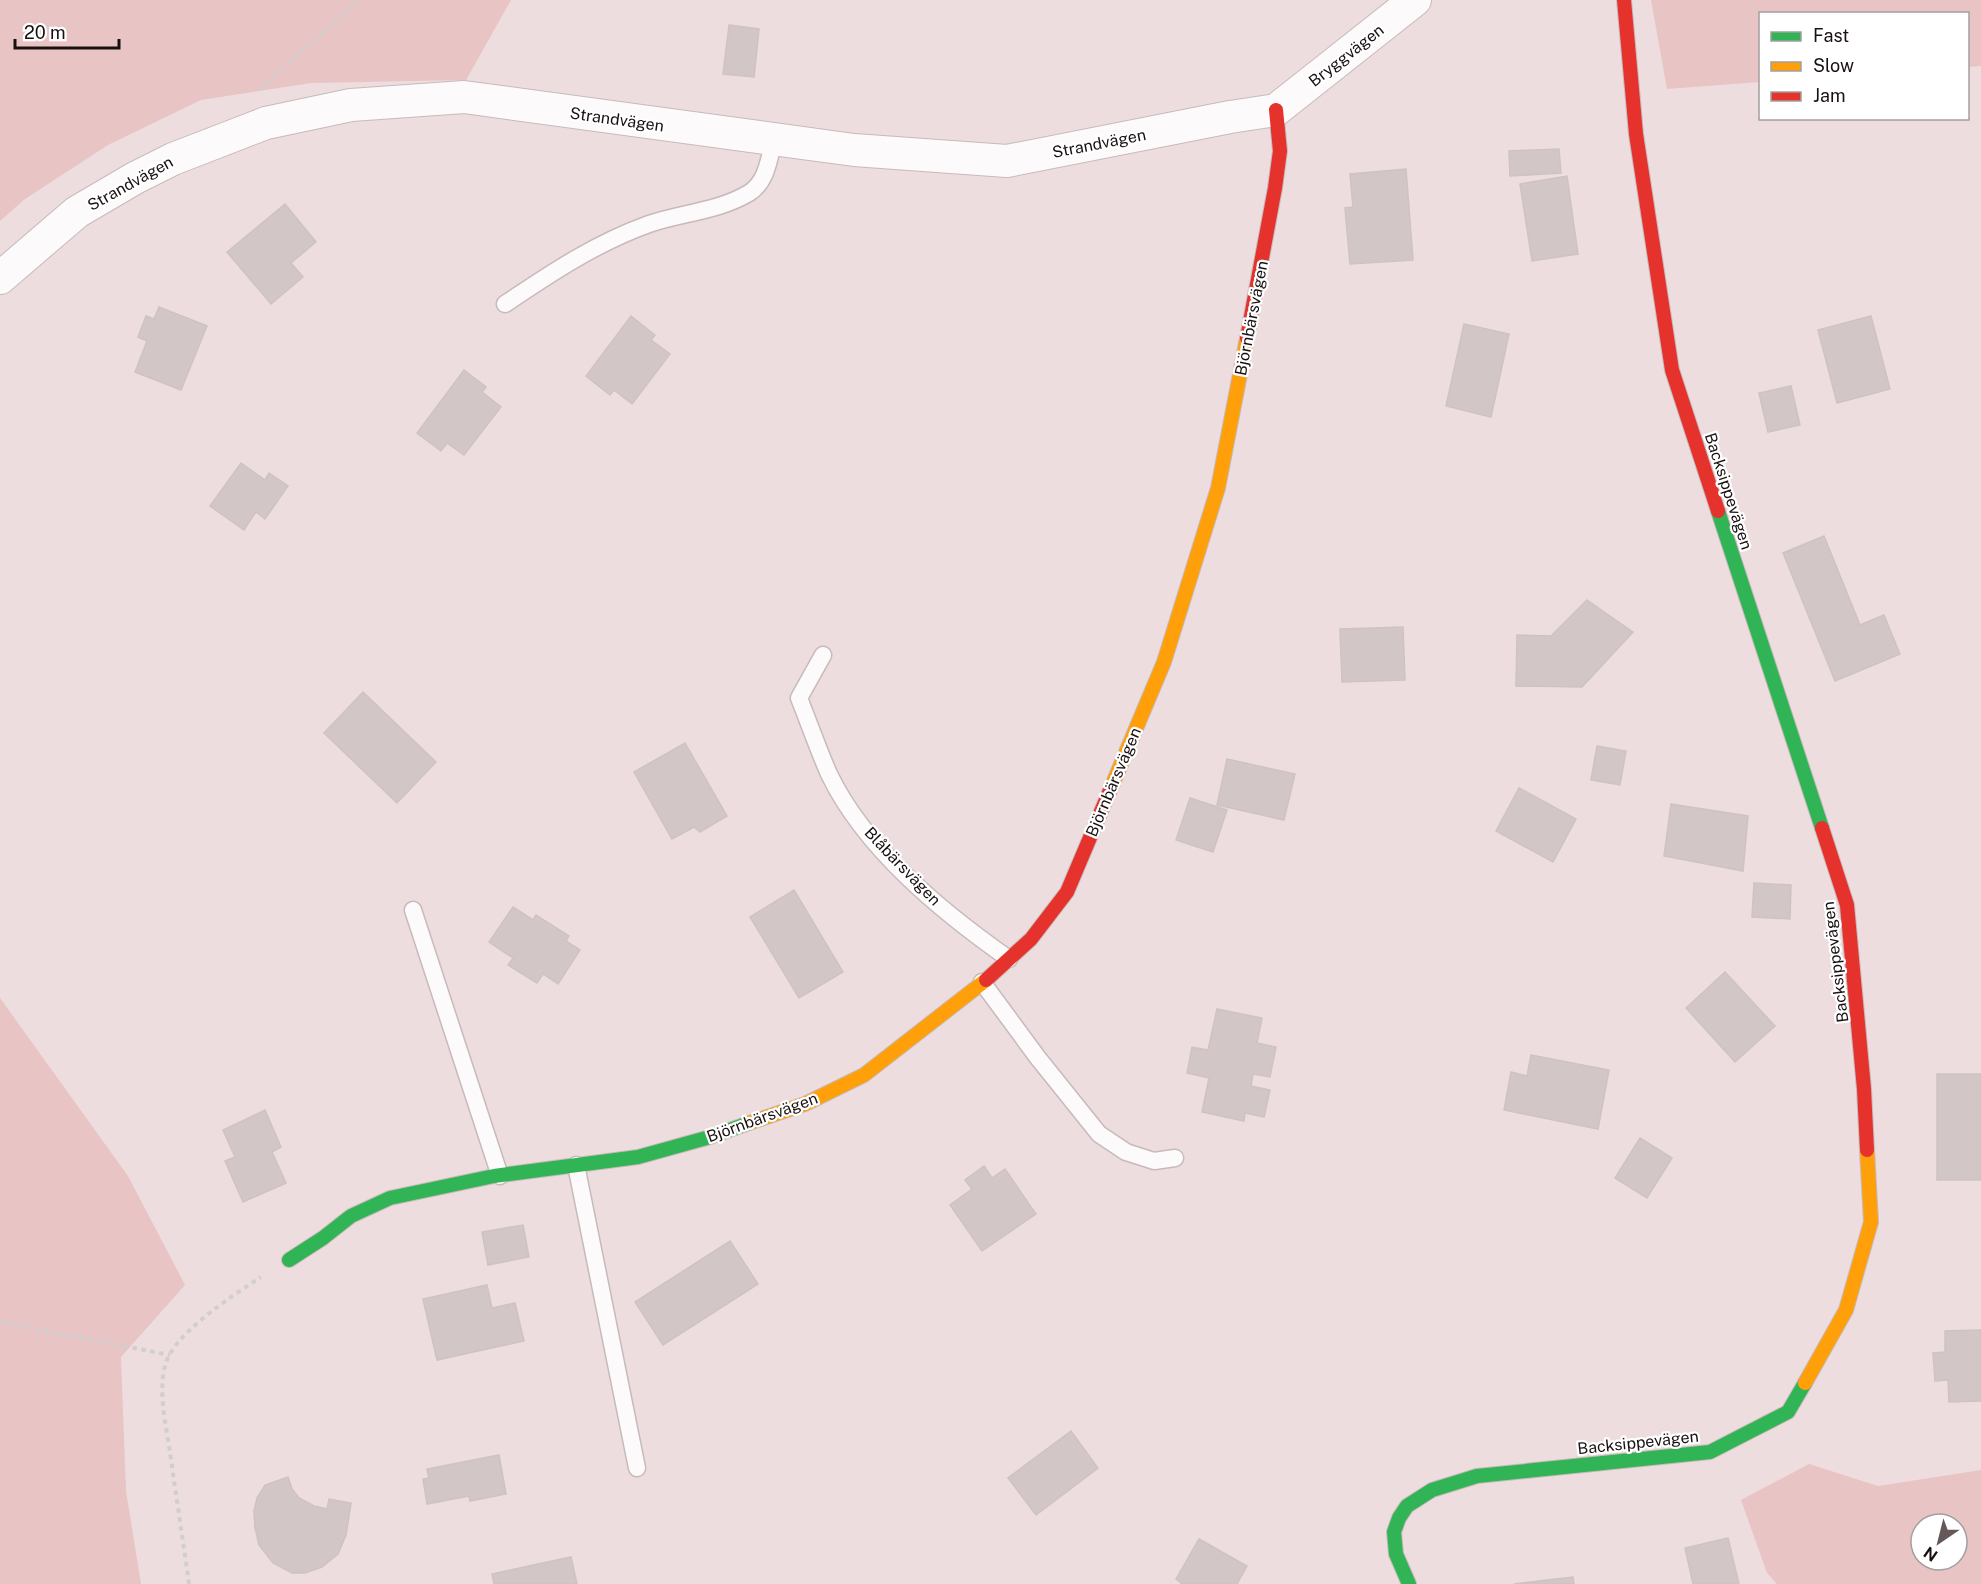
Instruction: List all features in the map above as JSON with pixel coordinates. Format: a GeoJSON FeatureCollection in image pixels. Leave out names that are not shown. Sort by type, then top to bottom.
{"type":"FeatureCollection","features":[{"type":"Feature","properties":{"kind":"street","name":"Bryggvägen"},"geometry":{"type":"LineString","coordinates":[[1276,110],[1415,0]]}},
{"type":"Feature","properties":{"kind":"street","name":"Backsippevägen"},"geometry":{"type":"LineString","coordinates":[[1409,1584],[1398,1560],[1393,1530],[1395,1522],[1406,1507],[1423,1493],[1477,1476],[1710,1452],[1788,1412],[1846,1310],[1871,1222],[1864,1089],[1847,905],[1672,370],[1636,134],[1624,0]]}},
{"type":"Feature","properties":{"kind":"street","name":"Strandvägen"},"geometry":{"type":"LineString","coordinates":[[0,278],[77,213],[135,178],[173,159],[266,123],[351,105],[464,98],[854,150],[1007,161],[1276,110]]}},
{"type":"Feature","properties":{"kind":"street","name":"Björnbärsvägen"},"geometry":{"type":"LineString","coordinates":[[289,1260],[351,1216],[390,1198],[500,1176],[638,1158],[710,1137],[805,1104],[864,1075],[982,982],[1031,939],[1067,892],[1167,651],[1218,488],[1275,188],[1280,151],[1276,110]]}},
{"type":"Feature","properties":{"kind":"lane"},"geometry":{"type":"LineString","coordinates":[[505,304],[567,262],[605,241],[651,223],[711,208],[751,192],[764,176],[774,140]]}},
{"type":"Feature","properties":{"kind":"lane","name":"Blåbärsvägen"},"geometry":{"type":"LineString","coordinates":[[823,655],[799,698],[830,775],[850,810],[880,848],[912,881],[976,936],[1009,959]]}},
{"type":"Feature","properties":{"kind":"lane"},"geometry":{"type":"LineString","coordinates":[[412,910],[500,1176]]}},
{"type":"Feature","properties":{"kind":"lane"},"geometry":{"type":"LineString","coordinates":[[982,982],[1038,1058],[1099,1134],[1126,1152],[1154,1161],[1175,1158]]}},
{"type":"Feature","properties":{"kind":"lane"},"geometry":{"type":"LineString","coordinates":[[576,1165],[637,1468]]}},
{"type":"Feature","properties":{"kind":"path"},"geometry":{"type":"LineString","coordinates":[[266,123],[253,96],[360,0]]}},
{"type":"Feature","properties":{"kind":"path"},"geometry":{"type":"LineString","coordinates":[[189,1584],[163,1403],[165,1365],[196,1324],[219,1304],[289,1260]]}},
{"type":"Feature","properties":{"kind":"path"},"geometry":{"type":"LineString","coordinates":[[0,1322],[171,1355]]}},
{"type":"Feature","properties":{"kind":"shaded area"},"geometry":{"type":"Polygon","coordinates":[[[0,0],[511,0],[466,80],[311,83],[201,100],[108,145],[25,199],[0,221],[0,0]]]}},
{"type":"Feature","properties":{"kind":"shaded area"},"geometry":{"type":"Polygon","coordinates":[[[1651,0],[1981,0],[1981,66],[1969,67],[1969,12],[1759,12],[1759,82],[1667,89],[1651,0]]]}},
{"type":"Feature","properties":{"kind":"shaded area"},"geometry":{"type":"Polygon","coordinates":[[[0,998],[128,1176],[185,1285],[121,1357],[126,1491],[141,1584],[0,1584],[0,998]]]}},
{"type":"Feature","properties":{"kind":"shaded area"},"geometry":{"type":"Polygon","coordinates":[[[1809,1464],[1878,1486],[1981,1470],[1981,1584],[1777,1584],[1767,1573],[1741,1500],[1809,1464]]]}},
{"type":"Feature","properties":{"kind":"building"},"geometry":{"type":"Polygon","coordinates":[[[729,25],[759,29],[754,77],[723,74],[729,25]]]}},
{"type":"Feature","properties":{"kind":"building"},"geometry":{"type":"Polygon","coordinates":[[[1559,149],[1561,173],[1510,176],[1509,151],[1559,149]]]}},
{"type":"Feature","properties":{"kind":"building"},"geometry":{"type":"Polygon","coordinates":[[[1406,169],[1413,260],[1350,264],[1345,208],[1353,207],[1350,174],[1406,169]]]}},
{"type":"Feature","properties":{"kind":"building"},"geometry":{"type":"Polygon","coordinates":[[[1567,176],[1578,254],[1532,261],[1520,184],[1567,176]]]}},
{"type":"Feature","properties":{"kind":"building"},"geometry":{"type":"Polygon","coordinates":[[[285,204],[316,242],[291,263],[303,277],[271,304],[227,252],[285,204]]]}},
{"type":"Feature","properties":{"kind":"building"},"geometry":{"type":"Polygon","coordinates":[[[159,307],[207,326],[181,390],[135,372],[147,341],[138,337],[146,316],[154,319],[159,307]]]}},
{"type":"Feature","properties":{"kind":"building"},"geometry":{"type":"Polygon","coordinates":[[[631,316],[655,335],[651,340],[670,354],[632,404],[614,390],[610,395],[586,376],[631,316]]]}},
{"type":"Feature","properties":{"kind":"building"},"geometry":{"type":"Polygon","coordinates":[[[1871,316],[1890,389],[1837,403],[1818,330],[1871,316]]]}},
{"type":"Feature","properties":{"kind":"building"},"geometry":{"type":"Polygon","coordinates":[[[1464,324],[1509,334],[1491,417],[1446,406],[1464,324]]]}},
{"type":"Feature","properties":{"kind":"building"},"geometry":{"type":"Polygon","coordinates":[[[464,370],[486,387],[482,392],[501,407],[464,455],[447,443],[441,451],[417,433],[464,370]]]}},
{"type":"Feature","properties":{"kind":"building"},"geometry":{"type":"Polygon","coordinates":[[[1791,386],[1800,425],[1768,432],[1759,393],[1791,386]]]}},
{"type":"Feature","properties":{"kind":"building"},"geometry":{"type":"Polygon","coordinates":[[[241,463],[265,480],[269,473],[288,486],[265,519],[256,512],[244,530],[210,506],[241,463]]]}},
{"type":"Feature","properties":{"kind":"building"},"geometry":{"type":"Polygon","coordinates":[[[1824,536],[1860,625],[1884,615],[1900,654],[1835,681],[1783,553],[1824,536]]]}},
{"type":"Feature","properties":{"kind":"building"},"geometry":{"type":"Polygon","coordinates":[[[1587,600],[1633,632],[1582,687],[1516,686],[1517,635],[1551,636],[1587,600]]]}},
{"type":"Feature","properties":{"kind":"building"},"geometry":{"type":"Polygon","coordinates":[[[1403,627],[1405,680],[1342,682],[1340,629],[1403,627]]]}},
{"type":"Feature","properties":{"kind":"building"},"geometry":{"type":"Polygon","coordinates":[[[363,692],[436,762],[397,803],[324,733],[363,692]]]}},
{"type":"Feature","properties":{"kind":"building"},"geometry":{"type":"Polygon","coordinates":[[[685,743],[727,816],[700,832],[694,827],[672,839],[634,772],[685,743]]]}},
{"type":"Feature","properties":{"kind":"building"},"geometry":{"type":"Polygon","coordinates":[[[1597,746],[1626,751],[1620,785],[1591,780],[1597,746]]]}},
{"type":"Feature","properties":{"kind":"building"},"geometry":{"type":"Polygon","coordinates":[[[1227,759],[1295,774],[1284,820],[1217,805],[1227,759]]]}},
{"type":"Feature","properties":{"kind":"building"},"geometry":{"type":"Polygon","coordinates":[[[1519,788],[1576,819],[1553,862],[1496,831],[1519,788]]]}},
{"type":"Feature","properties":{"kind":"building"},"geometry":{"type":"Polygon","coordinates":[[[1190,798],[1227,810],[1213,852],[1176,840],[1190,798]]]}},
{"type":"Feature","properties":{"kind":"building"},"geometry":{"type":"Polygon","coordinates":[[[1671,804],[1748,816],[1743,871],[1664,856],[1671,804]]]}},
{"type":"Feature","properties":{"kind":"building"},"geometry":{"type":"Polygon","coordinates":[[[1754,883],[1791,885],[1790,919],[1752,917],[1754,883]]]}},
{"type":"Feature","properties":{"kind":"building"},"geometry":{"type":"Polygon","coordinates":[[[794,890],[843,972],[799,998],[750,917],[794,890]]]}},
{"type":"Feature","properties":{"kind":"building"},"geometry":{"type":"Polygon","coordinates":[[[513,907],[533,920],[536,915],[569,936],[566,941],[580,950],[558,984],[543,974],[537,983],[508,965],[513,958],[489,942],[513,907]]]}},
{"type":"Feature","properties":{"kind":"building"},"geometry":{"type":"Polygon","coordinates":[[[1725,972],[1775,1026],[1735,1062],[1686,1008],[1725,972]]]}},
{"type":"Feature","properties":{"kind":"building"},"geometry":{"type":"Polygon","coordinates":[[[1217,1009],[1262,1018],[1257,1043],[1276,1047],[1270,1077],[1253,1074],[1251,1086],[1270,1090],[1264,1117],[1245,1113],[1244,1121],[1202,1112],[1209,1078],[1187,1073],[1192,1047],[1208,1050],[1217,1009]]]}},
{"type":"Feature","properties":{"kind":"building"},"geometry":{"type":"Polygon","coordinates":[[[1531,1055],[1609,1070],[1598,1129],[1504,1110],[1511,1072],[1527,1076],[1531,1055]]]}},
{"type":"Feature","properties":{"kind":"building"},"geometry":{"type":"Polygon","coordinates":[[[1937,1074],[1981,1074],[1981,1180],[1937,1180],[1937,1074]]]}},
{"type":"Feature","properties":{"kind":"building"},"geometry":{"type":"Polygon","coordinates":[[[265,1110],[281,1147],[272,1152],[286,1183],[243,1202],[225,1161],[235,1157],[223,1130],[265,1110]]]}},
{"type":"Feature","properties":{"kind":"building"},"geometry":{"type":"Polygon","coordinates":[[[1640,1138],[1672,1158],[1647,1198],[1615,1178],[1640,1138]]]}},
{"type":"Feature","properties":{"kind":"building"},"geometry":{"type":"Polygon","coordinates":[[[984,1166],[992,1178],[1005,1169],[1036,1214],[982,1251],[950,1205],[972,1189],[965,1180],[984,1166]]]}},
{"type":"Feature","properties":{"kind":"building"},"geometry":{"type":"Polygon","coordinates":[[[523,1225],[529,1257],[488,1265],[482,1232],[523,1225]]]}},
{"type":"Feature","properties":{"kind":"building"},"geometry":{"type":"Polygon","coordinates":[[[730,1241],[758,1284],[663,1345],[635,1302],[730,1241]]]}},
{"type":"Feature","properties":{"kind":"building"},"geometry":{"type":"Polygon","coordinates":[[[487,1285],[492,1308],[515,1303],[524,1341],[437,1360],[423,1299],[487,1285]]]}},
{"type":"Feature","properties":{"kind":"building"},"geometry":{"type":"Polygon","coordinates":[[[1981,1330],[1981,1401],[1949,1402],[1948,1380],[1935,1381],[1933,1353],[1945,1352],[1945,1331],[1981,1330]]]}},
{"type":"Feature","properties":{"kind":"building"},"geometry":{"type":"Polygon","coordinates":[[[1071,1431],[1098,1468],[1036,1515],[1008,1478],[1071,1431]]]}},
{"type":"Feature","properties":{"kind":"building"},"geometry":{"type":"Polygon","coordinates":[[[499,1455],[506,1494],[470,1501],[469,1496],[427,1504],[423,1479],[429,1478],[427,1469],[499,1455]]]}},
{"type":"Feature","properties":{"kind":"building"},"geometry":{"type":"Polygon","coordinates":[[[288,1477],[292,1489],[299,1498],[314,1506],[327,1509],[329,1499],[351,1503],[346,1535],[338,1554],[322,1567],[305,1573],[292,1573],[273,1563],[259,1545],[255,1528],[254,1511],[257,1498],[265,1485],[288,1477]]]}},
{"type":"Feature","properties":{"kind":"building"},"geometry":{"type":"Polygon","coordinates":[[[1728,1538],[1739,1584],[1693,1584],[1685,1548],[1728,1538]]]}},
{"type":"Feature","properties":{"kind":"building"},"geometry":{"type":"Polygon","coordinates":[[[1199,1539],[1247,1566],[1237,1584],[1182,1584],[1176,1579],[1199,1539]]]}},
{"type":"Feature","properties":{"kind":"building"},"geometry":{"type":"Polygon","coordinates":[[[571,1557],[577,1584],[494,1584],[492,1574],[571,1557]]]}},
{"type":"Feature","properties":{"kind":"building"},"geometry":{"type":"Polygon","coordinates":[[[1573,1577],[1574,1584],[1514,1584],[1573,1577]]]}},
{"type":"Feature","properties":{"kind":"traffic: fast"},"geometry":{"type":"LineString","coordinates":[[1718,511],[1822,828]]}},
{"type":"Feature","properties":{"kind":"traffic: fast"},"geometry":{"type":"LineString","coordinates":[[289,1260],[351,1216],[390,1198],[494,1176],[638,1157],[710,1137],[749,1123]]}},
{"type":"Feature","properties":{"kind":"traffic: fast"},"geometry":{"type":"LineString","coordinates":[[1409,1584],[1396,1554],[1394,1532],[1407,1506],[1432,1490],[1477,1476],[1710,1452],[1788,1412],[1805,1383]]}},
{"type":"Feature","properties":{"kind":"traffic: slow"},"geometry":{"type":"LineString","coordinates":[[1111,788],[1164,662],[1218,488],[1247,338]]}},
{"type":"Feature","properties":{"kind":"traffic: slow"},"geometry":{"type":"LineString","coordinates":[[749,1123],[805,1104],[864,1075],[986,980]]}},
{"type":"Feature","properties":{"kind":"traffic: slow"},"geometry":{"type":"LineString","coordinates":[[1805,1383],[1846,1310],[1871,1222],[1867,1150]]}},
{"type":"Feature","properties":{"kind":"traffic: jam"},"geometry":{"type":"LineString","coordinates":[[1624,0],[1636,134],[1672,370],[1718,511]]}},
{"type":"Feature","properties":{"kind":"traffic: jam"},"geometry":{"type":"LineString","coordinates":[[1247,338],[1280,151],[1276,110]]}},
{"type":"Feature","properties":{"kind":"traffic: jam"},"geometry":{"type":"LineString","coordinates":[[986,980],[1031,939],[1067,892],[1111,788]]}},
{"type":"Feature","properties":{"kind":"traffic: jam"},"geometry":{"type":"LineString","coordinates":[[1822,828],[1847,905],[1864,1089],[1867,1150]]}}]}
